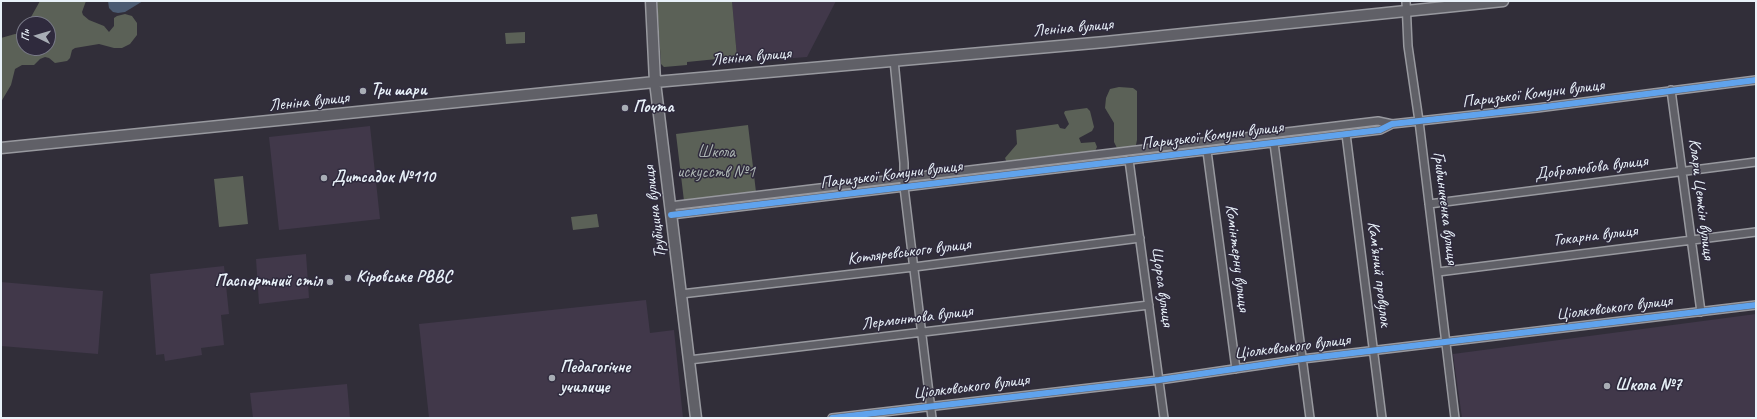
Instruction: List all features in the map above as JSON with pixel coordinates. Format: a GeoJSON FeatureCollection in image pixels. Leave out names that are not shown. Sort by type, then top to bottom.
{"type":"FeatureCollection","features":[{"type":"Feature","properties":{"kind":"main road","name":"Трубіцина вулиця"},"geometry":{"type":"LineString","coordinates":[[651,1],[655,82],[696,418]]}},
{"type":"Feature","properties":{"kind":"main road","name":"Леніна вулиця"},"geometry":{"type":"LineString","coordinates":[[1,148],[655,82],[1101,42],[1406,6],[1503,1]]}},
{"type":"Feature","properties":{"kind":"street","name":"Грибиниченка вулиця"},"geometry":{"type":"LineString","coordinates":[[1406,6],[1408,46],[1447,342],[1455,418]]}},
{"type":"Feature","properties":{"kind":"street"},"geometry":{"type":"LineString","coordinates":[[894,60],[904,187],[932,418]]}},
{"type":"Feature","properties":{"kind":"street","name":"Паризької Комуни вулиця"},"geometry":{"type":"LineString","coordinates":[[670,210],[904,178],[1378,121],[1392,124],[1537,108],[1756,80]]}},
{"type":"Feature","properties":{"kind":"street","name":"Клари Цеткін вулиця"},"geometry":{"type":"LineString","coordinates":[[1671,90],[1701,312]]}},
{"type":"Feature","properties":{"kind":"street","name":"Паризької Комуни вулиця"},"geometry":{"type":"LineString","coordinates":[[670,210],[904,187],[1208,151],[1380,130],[1392,124]]}},
{"type":"Feature","properties":{"kind":"street","name":"Кам’яний провулок"},"geometry":{"type":"LineString","coordinates":[[1346,134],[1382,418]]}},
{"type":"Feature","properties":{"kind":"street"},"geometry":{"type":"LineString","coordinates":[[1274,143],[1310,418]]}},
{"type":"Feature","properties":{"kind":"street","name":"Комінтерну вулиця"},"geometry":{"type":"LineString","coordinates":[[1208,151],[1236,368]]}},
{"type":"Feature","properties":{"kind":"street","name":"Щорса вулиця"},"geometry":{"type":"LineString","coordinates":[[1129,160],[1164,418]]}},
{"type":"Feature","properties":{"kind":"street","name":"Добролюбова вулиця"},"geometry":{"type":"LineString","coordinates":[[1429,204],[1756,162]]}},
{"type":"Feature","properties":{"kind":"street","name":"Токарна вулиця"},"geometry":{"type":"LineString","coordinates":[[1438,272],[1756,232]]}},
{"type":"Feature","properties":{"kind":"street","name":"Котляревського вулиця"},"geometry":{"type":"LineString","coordinates":[[680,294],[914,267],[1140,238]]}},
{"type":"Feature","properties":{"kind":"street","name":"Лермонтова вулиця"},"geometry":{"type":"LineString","coordinates":[[689,360],[1149,305]]}},
{"type":"Feature","properties":{"kind":"street","name":"Ціолковського вулиця"},"geometry":{"type":"LineString","coordinates":[[832,418],[1159,380],[1236,368],[1756,305]]}},
{"type":"Feature","properties":{"kind":"shaded area"},"geometry":{"type":"Polygon","coordinates":[[[732,1],[836,1],[807,57],[742,62],[737,57],[732,1]]]}},
{"type":"Feature","properties":{"kind":"shaded area","name":"Дитсадок №110"},"geometry":{"type":"Polygon","coordinates":[[[370,126],[380,219],[279,230],[269,137],[370,126]]]}},
{"type":"Feature","properties":{"kind":"shaded area"},"geometry":{"type":"Polygon","coordinates":[[[306,254],[309,298],[259,304],[256,259],[306,254]]]}},
{"type":"Feature","properties":{"kind":"shaded area"},"geometry":{"type":"Polygon","coordinates":[[[224,266],[229,314],[221,315],[224,345],[201,348],[202,355],[165,361],[164,354],[156,355],[150,274],[224,266]]]}},
{"type":"Feature","properties":{"kind":"shaded area"},"geometry":{"type":"Polygon","coordinates":[[[1,282],[103,291],[98,354],[1,346],[1,282]]]}},
{"type":"Feature","properties":{"kind":"shaded area","name":"Педагогічне училище"},"geometry":{"type":"Polygon","coordinates":[[[646,300],[650,333],[674,330],[683,418],[429,418],[419,324],[646,300]]]}},
{"type":"Feature","properties":{"kind":"shaded area","name":"Школа №7"},"geometry":{"type":"Polygon","coordinates":[[[1756,314],[1756,417],[1462,418],[1453,354],[1756,314]]]}},
{"type":"Feature","properties":{"kind":"shaded area"},"geometry":{"type":"Polygon","coordinates":[[[347,384],[350,418],[253,418],[250,393],[347,384]]]}},
{"type":"Feature","properties":{"kind":"green space"},"geometry":{"type":"Polygon","coordinates":[[[40,1],[86,1],[82,12],[83,15],[89,20],[104,26],[109,32],[114,26],[114,18],[125,14],[132,16],[137,23],[137,35],[130,44],[122,48],[114,48],[99,44],[75,48],[72,50],[70,58],[67,61],[55,63],[49,58],[45,57],[40,59],[34,65],[22,65],[15,69],[11,85],[1,102],[1,38],[16,34],[16,56],[56,56],[56,16],[32,16],[40,1]]]}},
{"type":"Feature","properties":{"kind":"green space"},"geometry":{"type":"Polygon","coordinates":[[[657,1],[732,1],[737,57],[687,62],[687,65],[664,67],[661,64],[657,1]]]}},
{"type":"Feature","properties":{"kind":"green space"},"geometry":{"type":"Polygon","coordinates":[[[525,32],[525,43],[506,44],[505,33],[525,32]]]}},
{"type":"Feature","properties":{"kind":"green space"},"geometry":{"type":"Polygon","coordinates":[[[1119,87],[1133,88],[1137,91],[1137,140],[1136,145],[1132,149],[1121,150],[1117,148],[1114,142],[1114,123],[1105,108],[1106,98],[1110,89],[1119,87]]]}},
{"type":"Feature","properties":{"kind":"green space"},"geometry":{"type":"Polygon","coordinates":[[[1087,108],[1090,111],[1094,127],[1092,131],[1079,138],[1081,143],[1095,142],[1097,147],[1095,151],[1007,163],[1005,158],[1017,144],[1016,130],[1058,124],[1060,128],[1065,129],[1069,124],[1064,113],[1065,111],[1087,108]]]}},
{"type":"Feature","properties":{"kind":"green space","name":"Школа искусств №1"},"geometry":{"type":"Polygon","coordinates":[[[748,125],[756,192],[684,201],[676,134],[748,125]]]}},
{"type":"Feature","properties":{"kind":"green space"},"geometry":{"type":"Polygon","coordinates":[[[243,176],[248,224],[219,227],[214,179],[243,176]]]}},
{"type":"Feature","properties":{"kind":"green space"},"geometry":{"type":"Polygon","coordinates":[[[597,214],[599,227],[573,230],[571,217],[597,214]]]}},
{"type":"Feature","properties":{"kind":"water"},"geometry":{"type":"Polygon","coordinates":[[[108,1],[143,1],[125,12],[118,13],[113,12],[109,8],[108,1]]]}},
{"type":"Feature","properties":{"kind":"cycle path"},"geometry":{"type":"LineString","coordinates":[[671,215],[1380,130],[1392,124],[1537,108],[1756,80]]}},
{"type":"Feature","properties":{"kind":"cycle path"},"geometry":{"type":"LineString","coordinates":[[832,418],[1159,380],[1302,359],[1756,305]]}},
{"type":"Feature","properties":{"kind":"place","name":"Три шари"},"geometry":{"type":"Point","coordinates":[363,91]}},
{"type":"Feature","properties":{"kind":"place","name":"Почта"},"geometry":{"type":"Point","coordinates":[625,108]}},
{"type":"Feature","properties":{"kind":"place","name":"Дитсадок №110"},"geometry":{"type":"Point","coordinates":[324,178]}},
{"type":"Feature","properties":{"kind":"place","name":"Кіровське РВВС"},"geometry":{"type":"Point","coordinates":[348,278]}},
{"type":"Feature","properties":{"kind":"place","name":"Паспортний стіл"},"geometry":{"type":"Point","coordinates":[330,282]}},
{"type":"Feature","properties":{"kind":"place","name":"Педагогічне училище"},"geometry":{"type":"Point","coordinates":[552,378]}},
{"type":"Feature","properties":{"kind":"place","name":"Школа №7"},"geometry":{"type":"Point","coordinates":[1607,386]}}]}
